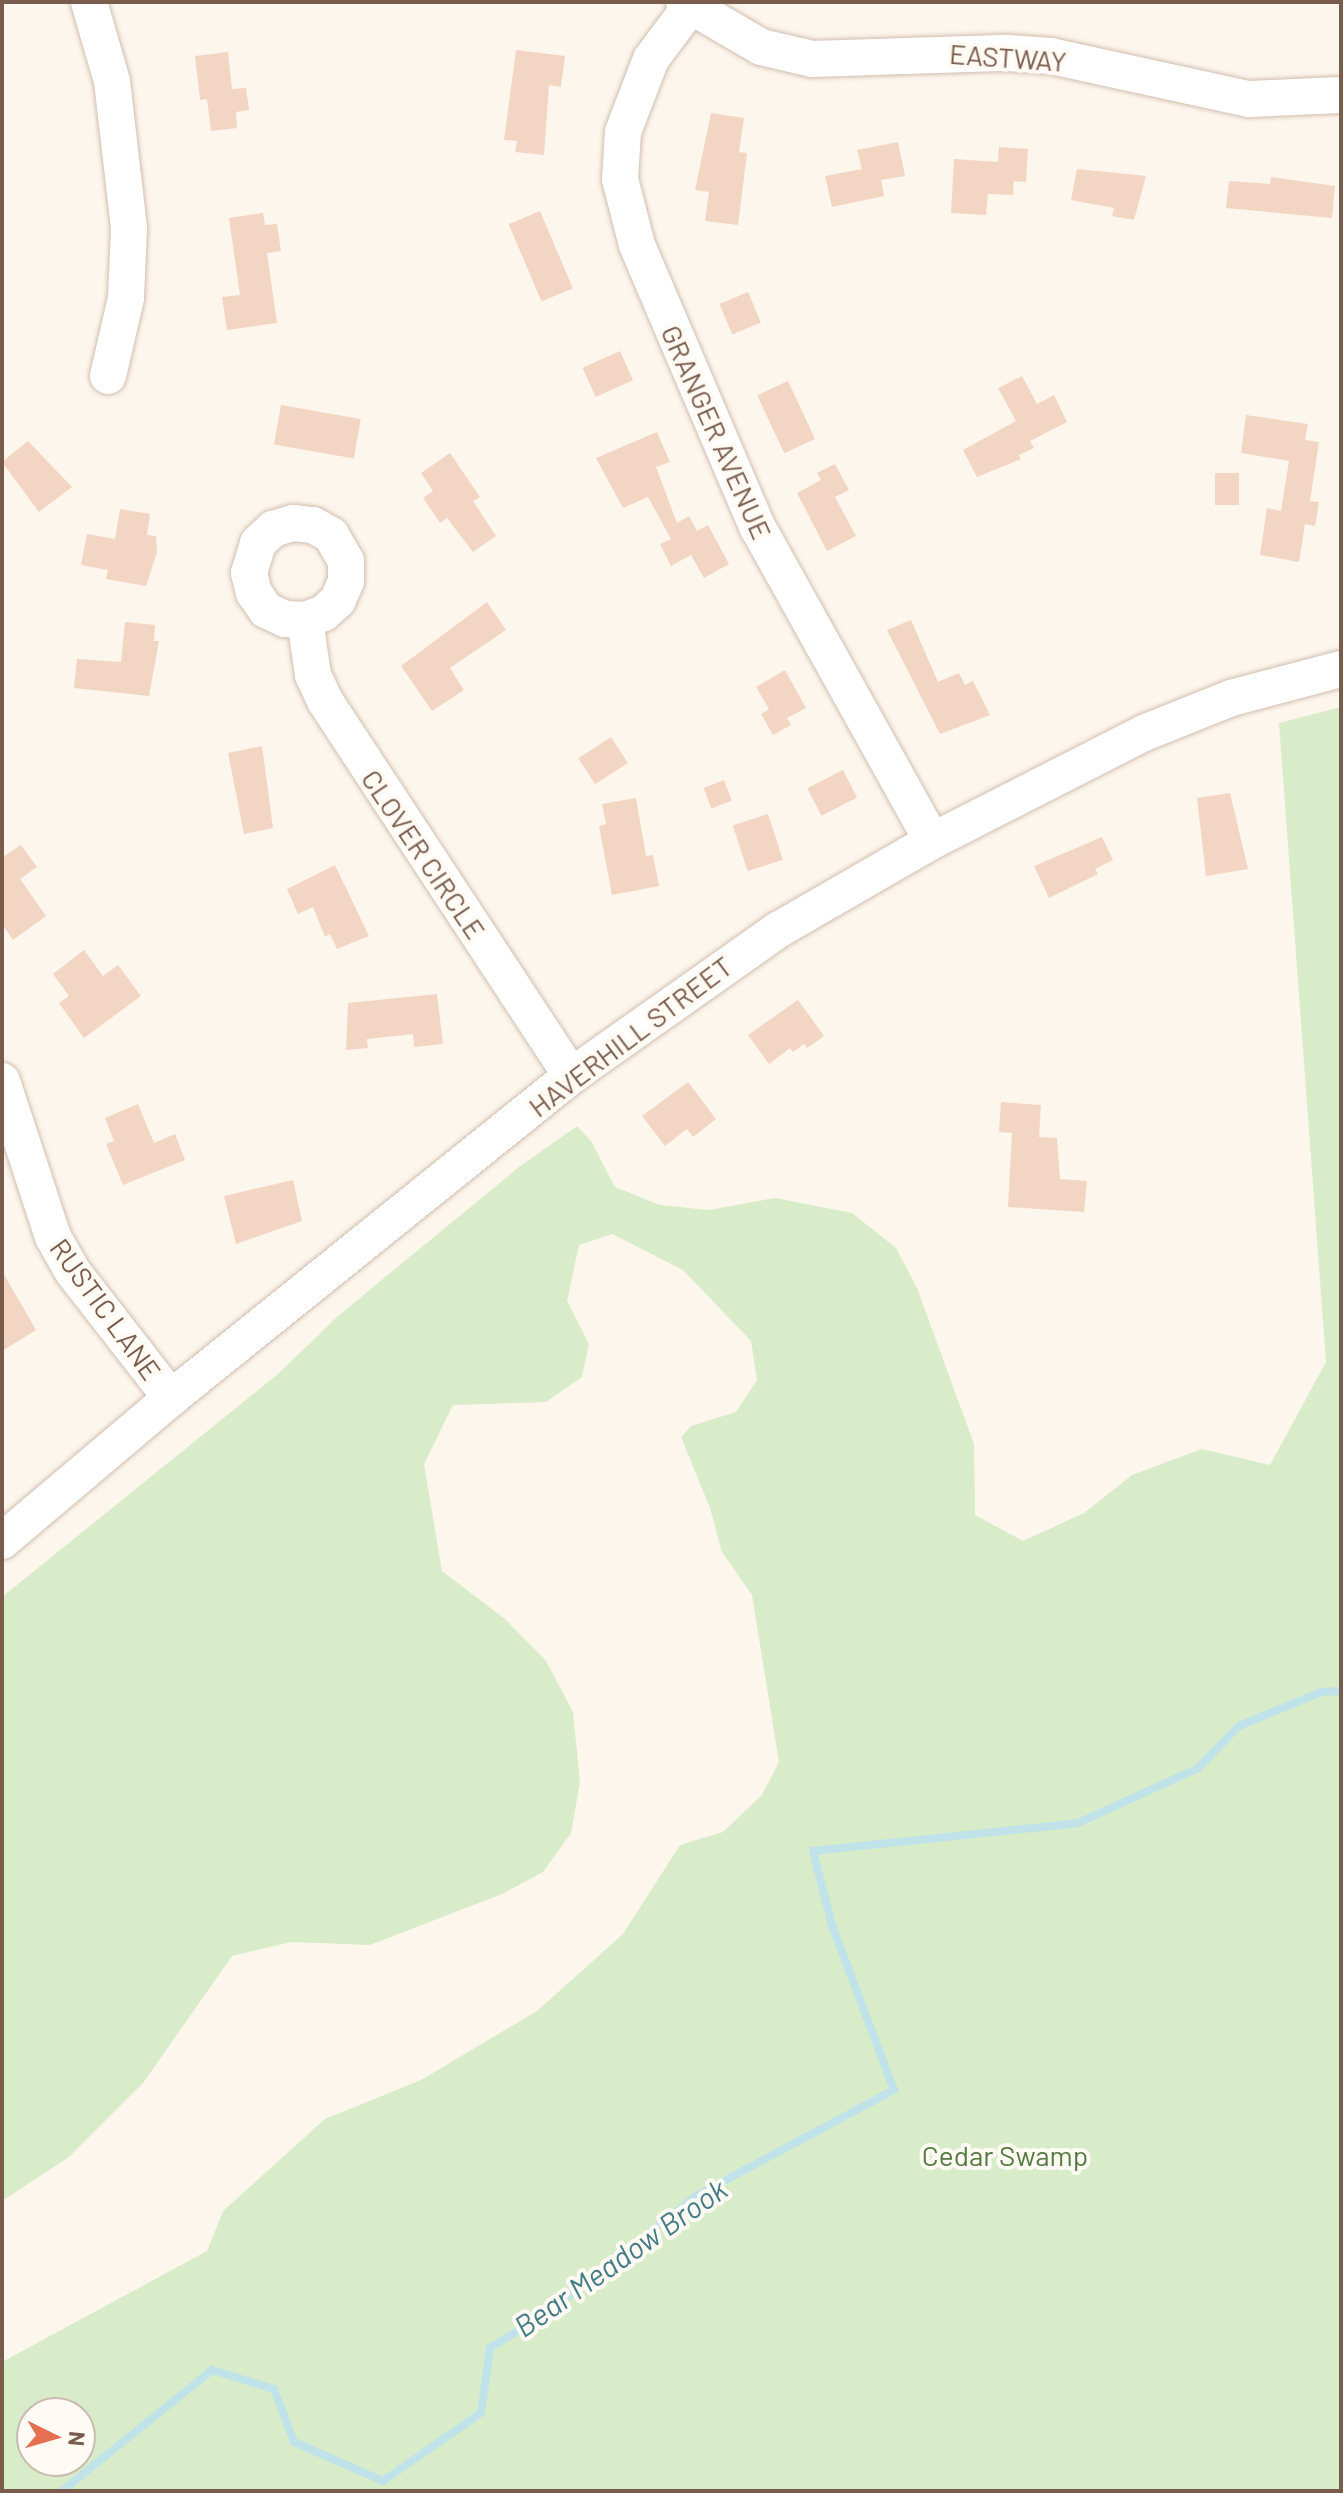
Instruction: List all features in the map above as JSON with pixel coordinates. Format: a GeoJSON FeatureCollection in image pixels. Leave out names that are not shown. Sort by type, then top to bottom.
{"type":"FeatureCollection","features":[{"type":"Feature","properties":{"kind":"street"},"geometry":{"type":"LineString","coordinates":[[89,2],[112,81],[129,229],[126,298],[108,376]]}},
{"type":"Feature","properties":{"kind":"street","name":"EASTWAY"},"geometry":{"type":"LineString","coordinates":[[687,4],[761,47],[812,59],[1008,53],[1051,56],[1249,99],[1341,95]]}},
{"type":"Feature","properties":{"kind":"street","name":"GRANGER AVENUE"},"geometry":{"type":"LineString","coordinates":[[687,4],[651,59],[623,132],[620,179],[637,245],[758,528],[932,841]]}},
{"type":"Feature","properties":{"kind":"street","name":"CLOVER CIRCLE"},"geometry":{"type":"LineString","coordinates":[[305,620],[313,675],[344,735],[571,1076]]}},
{"type":"Feature","properties":{"kind":"street","name":"HAVERHILL STREET"},"geometry":{"type":"LineString","coordinates":[[2,1541],[171,1398],[571,1076],[766,937],[932,841],[1200,709],[1341,669]]}},
{"type":"Feature","properties":{"kind":"street","name":"RUSTIC LANE"},"geometry":{"type":"LineString","coordinates":[[2,1081],[53,1237],[73,1272],[171,1398]]}},
{"type":"Feature","properties":{"kind":"green space","name":"Cedar Swamp"},"geometry":{"type":"Polygon","coordinates":[[[1341,707],[1341,2491],[2,2491],[2,2362],[207,2251],[223,2211],[325,2119],[421,2080],[537,2011],[623,1934],[680,1845],[723,1832],[762,1795],[779,1762],[752,1595],[722,1552],[710,1508],[681,1437],[691,1426],[736,1412],[757,1380],[751,1341],[683,1270],[612,1234],[579,1245],[567,1301],[589,1344],[582,1377],[546,1402],[453,1405],[424,1464],[442,1571],[505,1619],[546,1661],[573,1712],[580,1782],[571,1833],[543,1872],[502,1894],[370,1945],[291,1942],[232,1956],[143,2083],[69,2157],[2,2201],[2,1597],[278,1374],[338,1316],[519,1167],[577,1126],[591,1141],[615,1187],[660,1205],[709,1210],[775,1198],[852,1213],[896,1248],[917,1288],[974,1444],[975,1515],[1023,1541],[1084,1513],[1132,1475],[1202,1449],[1270,1465],[1326,1362],[1279,723],[1341,707]]]}},
{"type":"Feature","properties":{"kind":"building"},"geometry":{"type":"Polygon","coordinates":[[[516,50],[565,56],[561,87],[549,85],[544,155],[515,152],[517,141],[504,140],[516,50]]]}},
{"type":"Feature","properties":{"kind":"building"},"geometry":{"type":"Polygon","coordinates":[[[228,52],[232,89],[246,88],[249,110],[236,112],[237,128],[211,131],[207,99],[200,100],[195,56],[228,52]]]}},
{"type":"Feature","properties":{"kind":"building"},"geometry":{"type":"Polygon","coordinates":[[[711,113],[744,118],[739,152],[747,153],[738,225],[705,221],[709,192],[695,190],[711,113]]]}},
{"type":"Feature","properties":{"kind":"building"},"geometry":{"type":"Polygon","coordinates":[[[898,142],[905,176],[881,180],[884,196],[832,207],[825,176],[862,169],[857,150],[898,142]]]}},
{"type":"Feature","properties":{"kind":"building"},"geometry":{"type":"Polygon","coordinates":[[[999,147],[1028,149],[1026,182],[1014,181],[1013,195],[988,194],[986,215],[951,213],[954,159],[998,162],[999,147]]]}},
{"type":"Feature","properties":{"kind":"building"},"geometry":{"type":"Polygon","coordinates":[[[1077,169],[1146,176],[1134,220],[1112,216],[1114,208],[1071,200],[1077,169]]]}},
{"type":"Feature","properties":{"kind":"building"},"geometry":{"type":"Polygon","coordinates":[[[1271,177],[1335,186],[1332,218],[1226,208],[1229,181],[1270,184],[1271,177]]]}},
{"type":"Feature","properties":{"kind":"building"},"geometry":{"type":"Polygon","coordinates":[[[540,211],[573,288],[542,302],[509,224],[540,211]]]}},
{"type":"Feature","properties":{"kind":"building"},"geometry":{"type":"Polygon","coordinates":[[[263,213],[265,225],[277,224],[281,251],[267,253],[277,323],[227,330],[222,297],[240,295],[229,218],[263,213]]]}},
{"type":"Feature","properties":{"kind":"building"},"geometry":{"type":"Polygon","coordinates":[[[748,292],[761,322],[732,334],[719,304],[748,292]]]}},
{"type":"Feature","properties":{"kind":"building"},"geometry":{"type":"Polygon","coordinates":[[[620,351],[633,380],[596,397],[583,368],[620,351]]]}},
{"type":"Feature","properties":{"kind":"building"},"geometry":{"type":"Polygon","coordinates":[[[1022,376],[1037,404],[1054,395],[1067,422],[1030,441],[1034,448],[1019,455],[1021,459],[977,477],[963,450],[1016,421],[998,388],[1022,376]]]}},
{"type":"Feature","properties":{"kind":"building"},"geometry":{"type":"Polygon","coordinates":[[[788,381],[815,439],[784,453],[757,395],[788,381]]]}},
{"type":"Feature","properties":{"kind":"building"},"geometry":{"type":"Polygon","coordinates":[[[281,405],[361,419],[354,458],[274,444],[281,405]]]}},
{"type":"Feature","properties":{"kind":"building"},"geometry":{"type":"Polygon","coordinates":[[[1246,415],[1308,424],[1305,440],[1319,442],[1310,501],[1319,502],[1315,526],[1305,524],[1299,562],[1260,555],[1267,508],[1281,511],[1289,461],[1241,453],[1246,415]]]}},
{"type":"Feature","properties":{"kind":"building"},"geometry":{"type":"Polygon","coordinates":[[[657,432],[670,462],[656,467],[677,523],[689,516],[697,531],[708,525],[729,564],[704,578],[691,555],[671,566],[660,544],[671,539],[648,497],[623,508],[596,458],[657,432]]]}},
{"type":"Feature","properties":{"kind":"building"},"geometry":{"type":"Polygon","coordinates":[[[28,441],[72,487],[39,512],[2,462],[28,441]]]}},
{"type":"Feature","properties":{"kind":"building"},"geometry":{"type":"Polygon","coordinates":[[[450,453],[480,497],[473,501],[496,536],[473,552],[447,518],[440,523],[423,498],[433,491],[421,473],[450,453]]]}},
{"type":"Feature","properties":{"kind":"building"},"geometry":{"type":"Polygon","coordinates":[[[835,464],[849,490],[835,497],[856,536],[827,551],[797,493],[821,480],[817,473],[835,464]]]}},
{"type":"Feature","properties":{"kind":"building"},"geometry":{"type":"Polygon","coordinates":[[[1215,473],[1239,473],[1239,505],[1215,505],[1215,473]]]}},
{"type":"Feature","properties":{"kind":"building"},"geometry":{"type":"Polygon","coordinates":[[[120,509],[150,514],[147,535],[156,536],[157,552],[146,586],[106,579],[108,570],[81,565],[87,534],[115,539],[120,509]]]}},
{"type":"Feature","properties":{"kind":"building"},"geometry":{"type":"Polygon","coordinates":[[[487,602],[506,630],[450,668],[464,690],[432,711],[401,666],[487,602]]]}},
{"type":"Feature","properties":{"kind":"building"},"geometry":{"type":"Polygon","coordinates":[[[911,620],[938,682],[959,673],[965,685],[973,681],[990,715],[940,734],[887,630],[911,620]]]}},
{"type":"Feature","properties":{"kind":"building"},"geometry":{"type":"Polygon","coordinates":[[[125,622],[155,625],[154,641],[159,641],[149,696],[74,688],[77,659],[121,662],[125,622]]]}},
{"type":"Feature","properties":{"kind":"building"},"geometry":{"type":"Polygon","coordinates":[[[785,670],[806,708],[787,718],[791,725],[773,735],[761,714],[769,709],[756,687],[785,670]]]}},
{"type":"Feature","properties":{"kind":"building"},"geometry":{"type":"Polygon","coordinates":[[[611,737],[628,763],[595,784],[578,758],[611,737]]]}},
{"type":"Feature","properties":{"kind":"building"},"geometry":{"type":"Polygon","coordinates":[[[262,746],[273,828],[244,834],[228,753],[262,746]]]}},
{"type":"Feature","properties":{"kind":"building"},"geometry":{"type":"Polygon","coordinates":[[[843,770],[857,798],[821,816],[807,788],[843,770]]]}},
{"type":"Feature","properties":{"kind":"building"},"geometry":{"type":"Polygon","coordinates":[[[724,780],[732,801],[711,808],[703,788],[724,780]]]}},
{"type":"Feature","properties":{"kind":"building"},"geometry":{"type":"Polygon","coordinates":[[[1230,793],[1248,869],[1206,876],[1197,798],[1230,793]]]}},
{"type":"Feature","properties":{"kind":"building"},"geometry":{"type":"Polygon","coordinates":[[[636,798],[646,856],[653,855],[659,886],[612,895],[599,826],[606,824],[602,804],[636,798]]]}},
{"type":"Feature","properties":{"kind":"building"},"geometry":{"type":"Polygon","coordinates":[[[768,814],[783,860],[748,871],[733,825],[768,814]]]}},
{"type":"Feature","properties":{"kind":"building"},"geometry":{"type":"Polygon","coordinates":[[[1102,837],[1113,860],[1095,869],[1098,874],[1049,898],[1034,866],[1102,837]]]}},
{"type":"Feature","properties":{"kind":"building"},"geometry":{"type":"Polygon","coordinates":[[[21,845],[37,867],[20,879],[46,916],[13,940],[2,924],[2,853],[4,856],[21,845]]]}},
{"type":"Feature","properties":{"kind":"building"},"geometry":{"type":"Polygon","coordinates":[[[335,865],[369,936],[337,949],[330,934],[325,937],[313,907],[298,914],[287,889],[335,865]]]}},
{"type":"Feature","properties":{"kind":"building"},"geometry":{"type":"Polygon","coordinates":[[[84,950],[103,976],[118,965],[141,996],[84,1038],[59,1003],[69,996],[53,974],[84,950]]]}},
{"type":"Feature","properties":{"kind":"building"},"geometry":{"type":"Polygon","coordinates":[[[437,994],[443,1044],[414,1047],[413,1034],[367,1039],[368,1048],[346,1050],[348,1003],[437,994]]]}},
{"type":"Feature","properties":{"kind":"building"},"geometry":{"type":"Polygon","coordinates":[[[798,1000],[824,1036],[807,1048],[804,1044],[793,1052],[790,1048],[769,1064],[748,1035],[798,1000]]]}},
{"type":"Feature","properties":{"kind":"building"},"geometry":{"type":"Polygon","coordinates":[[[688,1082],[716,1119],[693,1137],[687,1129],[665,1146],[642,1116],[688,1082]]]}},
{"type":"Feature","properties":{"kind":"building"},"geometry":{"type":"Polygon","coordinates":[[[1001,1102],[1041,1105],[1039,1137],[1057,1138],[1060,1179],[1087,1181],[1084,1212],[1008,1207],[1012,1133],[999,1132],[1001,1102]]]}},
{"type":"Feature","properties":{"kind":"building"},"geometry":{"type":"Polygon","coordinates":[[[138,1104],[154,1143],[175,1134],[185,1160],[123,1185],[106,1144],[114,1141],[105,1118],[138,1104]]]}},
{"type":"Feature","properties":{"kind":"building"},"geometry":{"type":"Polygon","coordinates":[[[293,1180],[302,1221],[236,1244],[224,1196],[293,1180]]]}},
{"type":"Feature","properties":{"kind":"building"},"geometry":{"type":"Polygon","coordinates":[[[2,1271],[36,1330],[2,1351],[2,1271]]]}},
{"type":"Feature","properties":{"kind":"waterway","name":"Bear Meadow Brook"},"geometry":{"type":"LineString","coordinates":[[62,2491],[212,2370],[274,2389],[294,2442],[383,2481],[481,2413],[490,2348],[550,2311],[696,2196],[894,2090],[832,1925],[813,1851],[1078,1823],[1198,1768],[1239,1726],[1321,1692],[1341,1691]]}}]}
